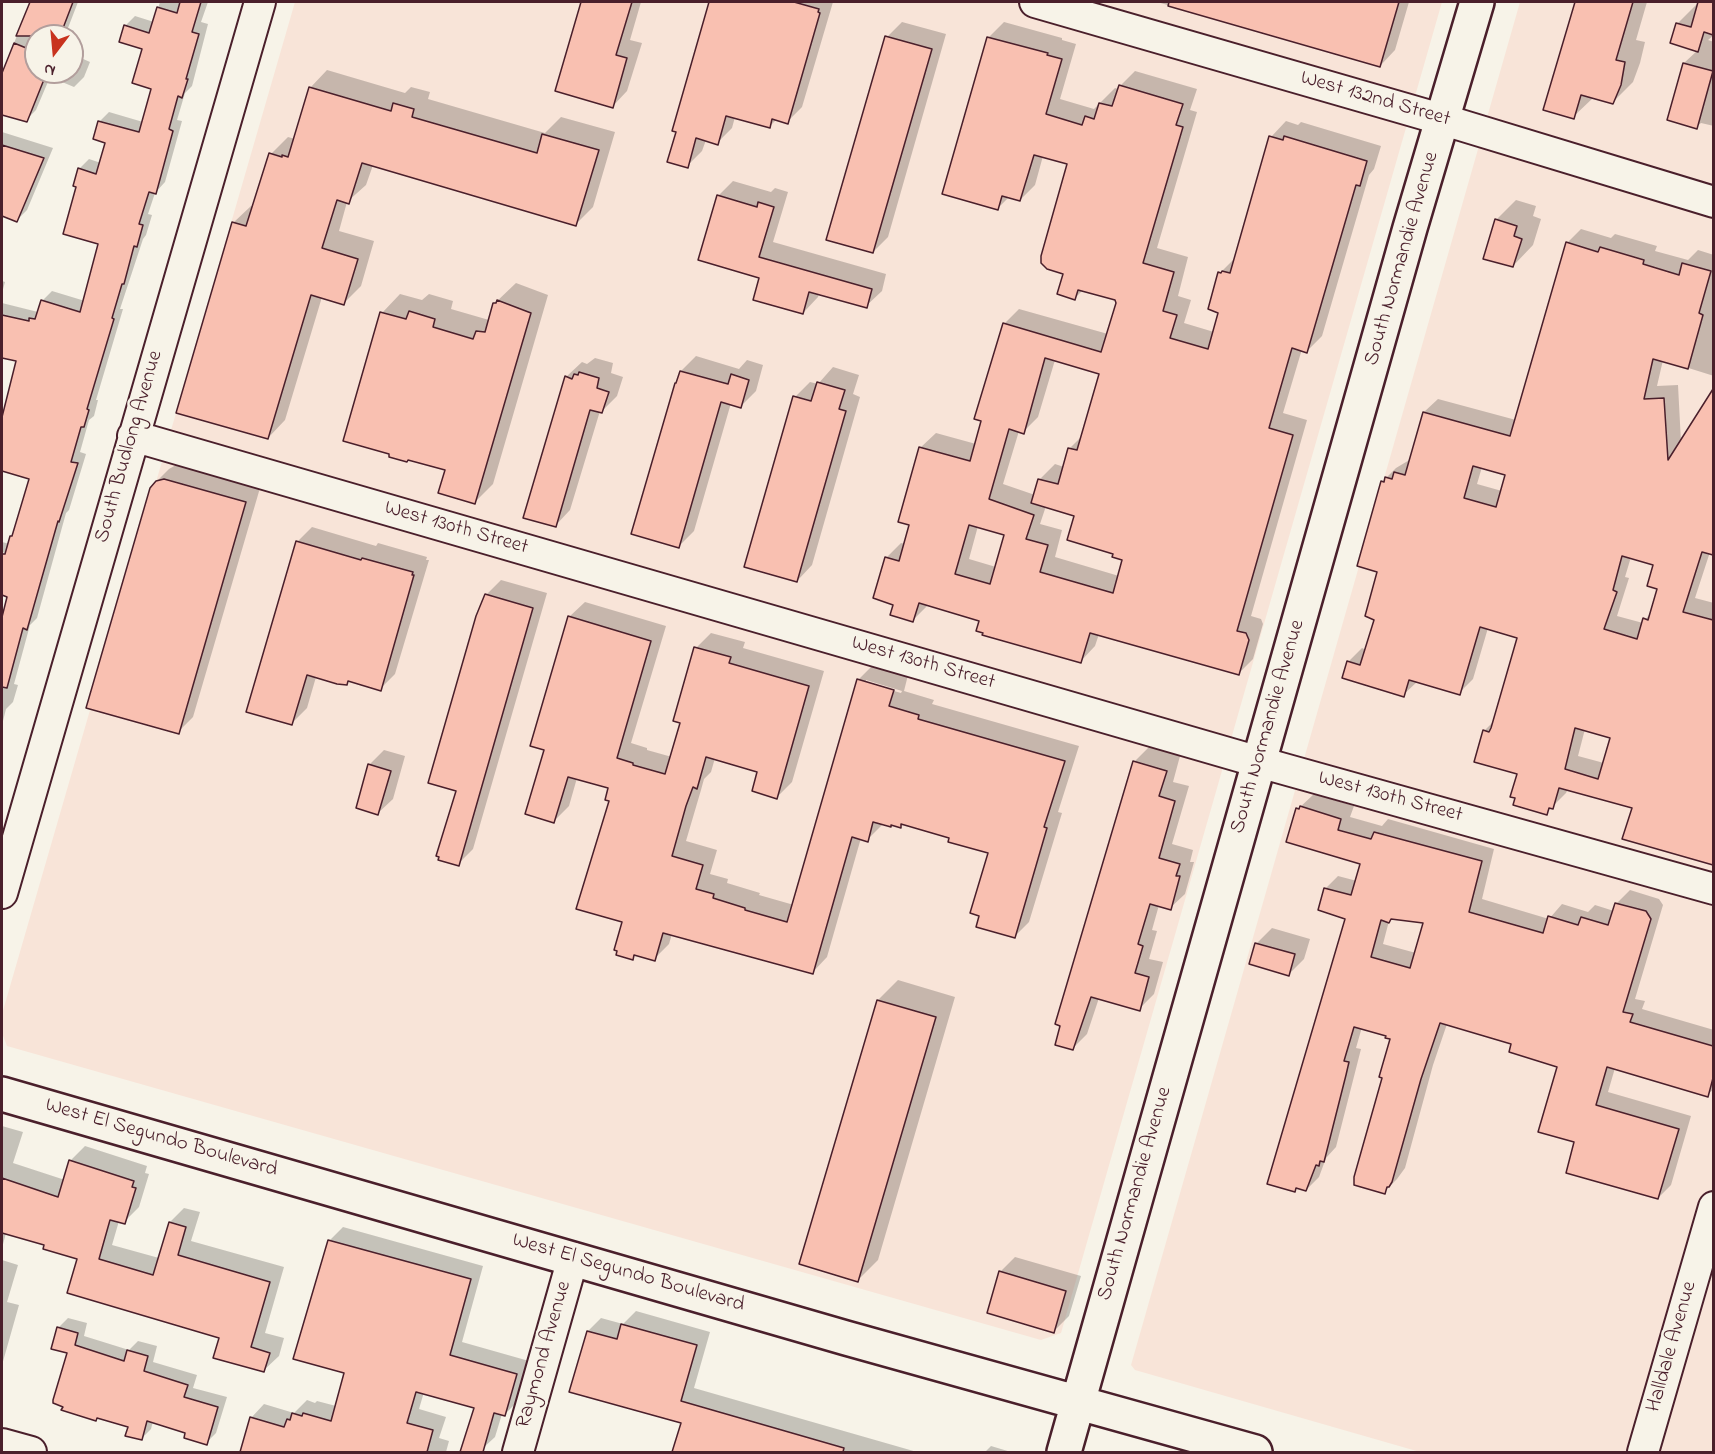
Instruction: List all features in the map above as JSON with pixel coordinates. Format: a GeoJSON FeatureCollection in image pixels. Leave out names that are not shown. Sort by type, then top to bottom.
{"type":"FeatureCollection","features":[{"type":"Feature","properties":{"kind":"main road","name":"South Normandie Avenue"},"geometry":{"type":"LineString","coordinates":[[1064,1452],[1410,228],[1444,120],[1477,2]]}},
{"type":"Feature","properties":{"kind":"main road","name":"West El Segundo Boulevard"},"geometry":{"type":"LineString","coordinates":[[2,1094],[1255,1452]]}},
{"type":"Feature","properties":{"kind":"street","name":"South Budlong Avenue"},"geometry":{"type":"LineString","coordinates":[[2,893],[260,2]]}},
{"type":"Feature","properties":{"kind":"street","name":"West 132nd Street"},"geometry":{"type":"LineString","coordinates":[[1035,2],[1444,120],[1713,202]]}},
{"type":"Feature","properties":{"kind":"street","name":"West 130th Street"},"geometry":{"type":"LineString","coordinates":[[133,436],[1259,762],[1713,889]]}},
{"type":"Feature","properties":{"kind":"street","name":"Halldale Avenue"},"geometry":{"type":"LineString","coordinates":[[1643,1452],[1713,1207]]}},
{"type":"Feature","properties":{"kind":"street","name":"Raymond Avenue"},"geometry":{"type":"LineString","coordinates":[[518,1452],[573,1258]]}},
{"type":"Feature","properties":{"kind":"street"},"geometry":{"type":"LineString","coordinates":[[2,1444],[31,1452]]}},
{"type":"Feature","properties":{"kind":"shaded area"},"geometry":{"type":"Polygon","coordinates":[[[295,2],[1442,2],[1061,1333],[1041,1340],[7,1046],[2,1033],[2,1014],[295,2]]]}},
{"type":"Feature","properties":{"kind":"shaded area"},"geometry":{"type":"Polygon","coordinates":[[[1520,2],[1713,2],[1713,1452],[1420,1452],[1135,1370],[1131,1365],[1520,2]]]}},
{"type":"Feature","properties":{"kind":"building"},"geometry":{"type":"Polygon","coordinates":[[[30,2],[73,2],[65,24],[24,24],[24,36],[16,36],[30,2]]]}},
{"type":"Feature","properties":{"kind":"building"},"geometry":{"type":"Polygon","coordinates":[[[180,2],[201,2],[192,32],[199,34],[186,79],[188,79],[182,98],[178,96],[169,129],[173,131],[156,194],[149,192],[139,224],[143,225],[137,247],[134,246],[124,284],[122,284],[87,409],[89,410],[84,427],[81,427],[71,462],[78,463],[58,521],[27,630],[23,628],[7,688],[2,687],[2,617],[7,597],[2,595],[2,554],[5,554],[10,536],[12,536],[29,479],[2,471],[2,417],[16,361],[2,358],[2,315],[29,321],[29,318],[35,319],[41,300],[80,312],[98,244],[63,234],[76,187],[73,186],[78,168],[96,174],[105,143],[93,139],[98,121],[139,132],[151,89],[132,83],[142,49],[119,42],[124,25],[149,33],[157,7],[177,13],[180,2]]]}},
{"type":"Feature","properties":{"kind":"building"},"geometry":{"type":"Polygon","coordinates":[[[581,2],[632,2],[616,55],[627,58],[613,108],[555,91],[581,2]]]}},
{"type":"Feature","properties":{"kind":"building"},"geometry":{"type":"Polygon","coordinates":[[[709,2],[794,2],[819,9],[820,13],[788,124],[772,119],[770,128],[726,116],[718,145],[696,138],[688,168],[667,162],[676,132],[672,131],[709,2]]]}},
{"type":"Feature","properties":{"kind":"building"},"geometry":{"type":"Polygon","coordinates":[[[1169,2],[1399,2],[1380,67],[1168,6],[1169,2]]]}},
{"type":"Feature","properties":{"kind":"building"},"geometry":{"type":"Polygon","coordinates":[[[1575,2],[1633,2],[1616,60],[1625,62],[1621,85],[1613,104],[1581,95],[1574,119],[1543,110],[1575,2]]]}},
{"type":"Feature","properties":{"kind":"building"},"geometry":{"type":"Polygon","coordinates":[[[1698,2],[1713,2],[1713,35],[1704,32],[1698,52],[1670,43],[1676,23],[1691,27],[1698,2]]]}},
{"type":"Feature","properties":{"kind":"building"},"geometry":{"type":"Polygon","coordinates":[[[885,36],[932,49],[873,253],[826,240],[885,36]]]}},
{"type":"Feature","properties":{"kind":"building"},"geometry":{"type":"Polygon","coordinates":[[[987,37],[1048,53],[1047,55],[1062,59],[1046,114],[1082,125],[1085,116],[1094,119],[1099,103],[1112,106],[1119,85],[1183,104],[1176,125],[1183,127],[1143,263],[1174,272],[1163,311],[1177,315],[1170,338],[1208,349],[1218,313],[1208,309],[1218,272],[1230,273],[1269,136],[1283,140],[1284,136],[1367,161],[1360,186],[1356,185],[1307,353],[1292,348],[1269,428],[1293,435],[1237,631],[1246,633],[1249,640],[1239,675],[1090,633],[1081,663],[982,635],[983,633],[976,631],[979,621],[919,603],[913,622],[890,615],[893,605],[873,598],[885,557],[899,561],[909,525],[898,522],[919,447],[970,461],[981,421],[974,419],[1003,323],[1101,352],[1116,303],[1115,300],[1078,290],[1075,300],[1057,294],[1063,274],[1047,269],[1041,263],[1067,164],[1034,155],[1020,201],[1002,196],[998,210],[942,194],[987,37]],[[1045,358],[1024,434],[1009,429],[989,499],[1034,515],[1026,539],[1048,545],[1040,572],[1113,593],[1122,560],[1112,557],[1113,554],[1067,540],[1074,516],[1031,503],[1038,479],[1058,484],[1068,448],[1077,450],[1099,374],[1045,358]],[[969,525],[955,574],[990,584],[1004,535],[969,525]]]}},
{"type":"Feature","properties":{"kind":"building"},"geometry":{"type":"Polygon","coordinates":[[[14,43],[24,47],[24,84],[42,84],[27,122],[2,115],[2,73],[14,43]]]}},
{"type":"Feature","properties":{"kind":"building"},"geometry":{"type":"Polygon","coordinates":[[[1683,63],[1713,71],[1697,129],[1667,120],[1683,63]]]}},
{"type":"Feature","properties":{"kind":"building"},"geometry":{"type":"Polygon","coordinates":[[[309,87],[391,111],[393,103],[414,109],[412,117],[537,153],[542,134],[599,150],[576,226],[362,163],[349,204],[337,200],[322,248],[358,259],[344,305],[311,295],[268,439],[176,413],[232,222],[246,226],[269,153],[288,157],[309,87]]]}},
{"type":"Feature","properties":{"kind":"building"},"geometry":{"type":"Polygon","coordinates":[[[2,145],[44,158],[17,222],[2,216],[2,145]]]}},
{"type":"Feature","properties":{"kind":"building"},"geometry":{"type":"Polygon","coordinates":[[[717,195],[757,207],[758,202],[774,207],[759,257],[872,289],[867,308],[809,292],[803,314],[753,300],[759,278],[698,260],[717,195]]]}},
{"type":"Feature","properties":{"kind":"building"},"geometry":{"type":"Polygon","coordinates":[[[1495,219],[1517,226],[1514,236],[1522,239],[1513,267],[1483,259],[1495,219]]]}},
{"type":"Feature","properties":{"kind":"building"},"geometry":{"type":"Polygon","coordinates":[[[1566,242],[1598,252],[1600,247],[1644,260],[1643,264],[1679,275],[1682,263],[1711,271],[1699,313],[1703,315],[1688,369],[1653,359],[1644,399],[1664,398],[1668,460],[1713,389],[1713,555],[1702,552],[1683,612],[1713,620],[1713,865],[1622,839],[1632,808],[1559,788],[1553,809],[1549,808],[1547,815],[1513,805],[1515,798],[1510,797],[1517,774],[1474,762],[1483,730],[1489,732],[1491,728],[1517,638],[1480,627],[1460,695],[1409,680],[1404,697],[1342,678],[1347,661],[1360,665],[1374,620],[1365,616],[1377,572],[1357,566],[1381,481],[1384,482],[1385,477],[1392,479],[1394,472],[1405,475],[1423,412],[1510,436],[1566,242]],[[1473,466],[1464,498],[1496,507],[1505,475],[1473,466]],[[1622,556],[1613,590],[1617,592],[1604,629],[1637,639],[1643,618],[1648,620],[1657,589],[1647,586],[1653,565],[1622,556]],[[1575,728],[1565,769],[1598,779],[1610,738],[1575,728]]]}},
{"type":"Feature","properties":{"kind":"building"},"geometry":{"type":"Polygon","coordinates":[[[497,300],[531,313],[475,504],[438,493],[445,470],[389,457],[389,454],[343,441],[380,312],[406,319],[409,311],[435,319],[433,327],[473,339],[476,331],[485,332],[493,303],[497,300]]]}},
{"type":"Feature","properties":{"kind":"building"},"geometry":{"type":"Polygon","coordinates":[[[680,371],[728,384],[731,374],[749,380],[741,408],[721,402],[679,548],[631,534],[680,371]]]}},
{"type":"Feature","properties":{"kind":"building"},"geometry":{"type":"Polygon","coordinates":[[[579,372],[599,378],[597,388],[609,392],[602,413],[590,410],[556,527],[523,518],[565,376],[572,379],[574,374],[578,375],[579,372]]]}},
{"type":"Feature","properties":{"kind":"building"},"geometry":{"type":"Polygon","coordinates":[[[817,382],[845,390],[839,409],[846,411],[797,582],[744,567],[793,396],[811,401],[817,382]]]}},
{"type":"Feature","properties":{"kind":"building"},"geometry":{"type":"Polygon","coordinates":[[[164,479],[246,502],[179,734],[86,708],[150,488],[156,481],[164,479]]]}},
{"type":"Feature","properties":{"kind":"building"},"geometry":{"type":"Polygon","coordinates":[[[296,541],[413,572],[412,575],[414,575],[381,691],[348,681],[347,685],[337,684],[307,675],[292,725],[246,712],[296,541]]]}},
{"type":"Feature","properties":{"kind":"building"},"geometry":{"type":"Polygon","coordinates":[[[485,594],[533,608],[459,866],[438,860],[439,857],[436,856],[456,791],[428,783],[476,616],[485,594]]]}},
{"type":"Feature","properties":{"kind":"building"},"geometry":{"type":"Polygon","coordinates":[[[568,616],[651,641],[617,758],[633,763],[633,765],[665,774],[680,723],[673,721],[694,647],[731,657],[729,663],[809,686],[777,799],[752,791],[757,772],[706,757],[697,789],[693,787],[686,806],[672,856],[703,865],[696,889],[714,894],[713,898],[745,908],[745,910],[787,922],[857,679],[894,690],[889,706],[919,715],[918,719],[1065,761],[1044,827],[1047,828],[1015,938],[976,927],[979,916],[970,913],[988,853],[948,842],[949,838],[901,824],[901,828],[873,822],[868,842],[852,837],[813,974],[663,933],[655,961],[634,955],[633,960],[616,955],[617,951],[614,950],[622,922],[576,909],[609,801],[605,800],[608,788],[568,777],[554,823],[525,814],[544,750],[530,746],[568,616]]]}},
{"type":"Feature","properties":{"kind":"building"},"geometry":{"type":"Polygon","coordinates":[[[1133,761],[1167,771],[1159,796],[1175,801],[1159,858],[1180,864],[1176,876],[1180,876],[1171,910],[1150,904],[1138,944],[1143,946],[1135,973],[1149,977],[1140,1011],[1091,997],[1073,1050],[1055,1045],[1060,1026],[1055,1024],[1133,761]]]}},
{"type":"Feature","properties":{"kind":"building"},"geometry":{"type":"Polygon","coordinates":[[[368,764],[391,771],[378,815],[356,808],[368,764]]]}},
{"type":"Feature","properties":{"kind":"building"},"geometry":{"type":"Polygon","coordinates":[[[1300,806],[1341,819],[1338,830],[1371,839],[1374,832],[1482,861],[1469,912],[1543,933],[1548,916],[1578,925],[1581,917],[1608,925],[1615,903],[1646,911],[1651,919],[1623,1012],[1633,1014],[1630,1022],[1713,1046],[1713,1078],[1708,1097],[1607,1067],[1596,1105],[1679,1129],[1658,1199],[1566,1173],[1574,1142],[1538,1132],[1557,1067],[1509,1052],[1511,1044],[1440,1023],[1421,1079],[1392,1182],[1385,1194],[1354,1185],[1354,1177],[1382,1078],[1379,1077],[1390,1039],[1354,1027],[1344,1061],[1349,1062],[1324,1162],[1320,1161],[1319,1166],[1316,1165],[1306,1191],[1296,1188],[1295,1192],[1267,1184],[1345,919],[1318,910],[1324,888],[1351,895],[1360,864],[1286,842],[1296,808],[1299,809],[1300,806]],[[1391,919],[1389,923],[1381,920],[1371,957],[1410,968],[1423,923],[1391,919]]]}},
{"type":"Feature","properties":{"kind":"building"},"geometry":{"type":"Polygon","coordinates":[[[1255,943],[1295,954],[1289,976],[1249,964],[1255,943]]]}},
{"type":"Feature","properties":{"kind":"building"},"geometry":{"type":"Polygon","coordinates":[[[877,1000],[936,1017],[858,1282],[799,1264],[877,1000]]]}},
{"type":"Feature","properties":{"kind":"building"},"geometry":{"type":"Polygon","coordinates":[[[69,1160],[134,1181],[132,1187],[136,1188],[125,1224],[110,1220],[99,1259],[153,1275],[169,1222],[186,1227],[178,1255],[270,1282],[251,1347],[270,1353],[264,1372],[213,1358],[219,1338],[67,1293],[77,1259],[43,1249],[44,1245],[2,1233],[2,1178],[58,1197],[69,1160]]]}},
{"type":"Feature","properties":{"kind":"building"},"geometry":{"type":"Polygon","coordinates":[[[328,1240],[471,1279],[450,1355],[517,1374],[505,1416],[494,1413],[483,1452],[460,1452],[474,1408],[416,1392],[407,1423],[433,1430],[427,1452],[240,1452],[250,1417],[284,1427],[292,1413],[302,1416],[303,1413],[331,1421],[344,1373],[293,1359],[328,1240]]]}},
{"type":"Feature","properties":{"kind":"building"},"geometry":{"type":"Polygon","coordinates":[[[999,1271],[1066,1291],[1054,1333],[987,1313],[999,1271]]]}},
{"type":"Feature","properties":{"kind":"building"},"geometry":{"type":"Polygon","coordinates":[[[621,1324],[697,1345],[681,1401],[844,1448],[843,1452],[672,1452],[681,1423],[569,1392],[587,1331],[617,1339],[621,1324]]]}},
{"type":"Feature","properties":{"kind":"building"},"geometry":{"type":"Polygon","coordinates":[[[57,1327],[78,1333],[75,1345],[124,1361],[127,1350],[148,1356],[144,1371],[188,1385],[184,1397],[218,1407],[207,1445],[184,1438],[185,1433],[147,1421],[142,1440],[125,1436],[128,1427],[97,1418],[96,1421],[61,1410],[63,1407],[53,1403],[53,1400],[67,1353],[51,1349],[57,1327]]]}}]}
